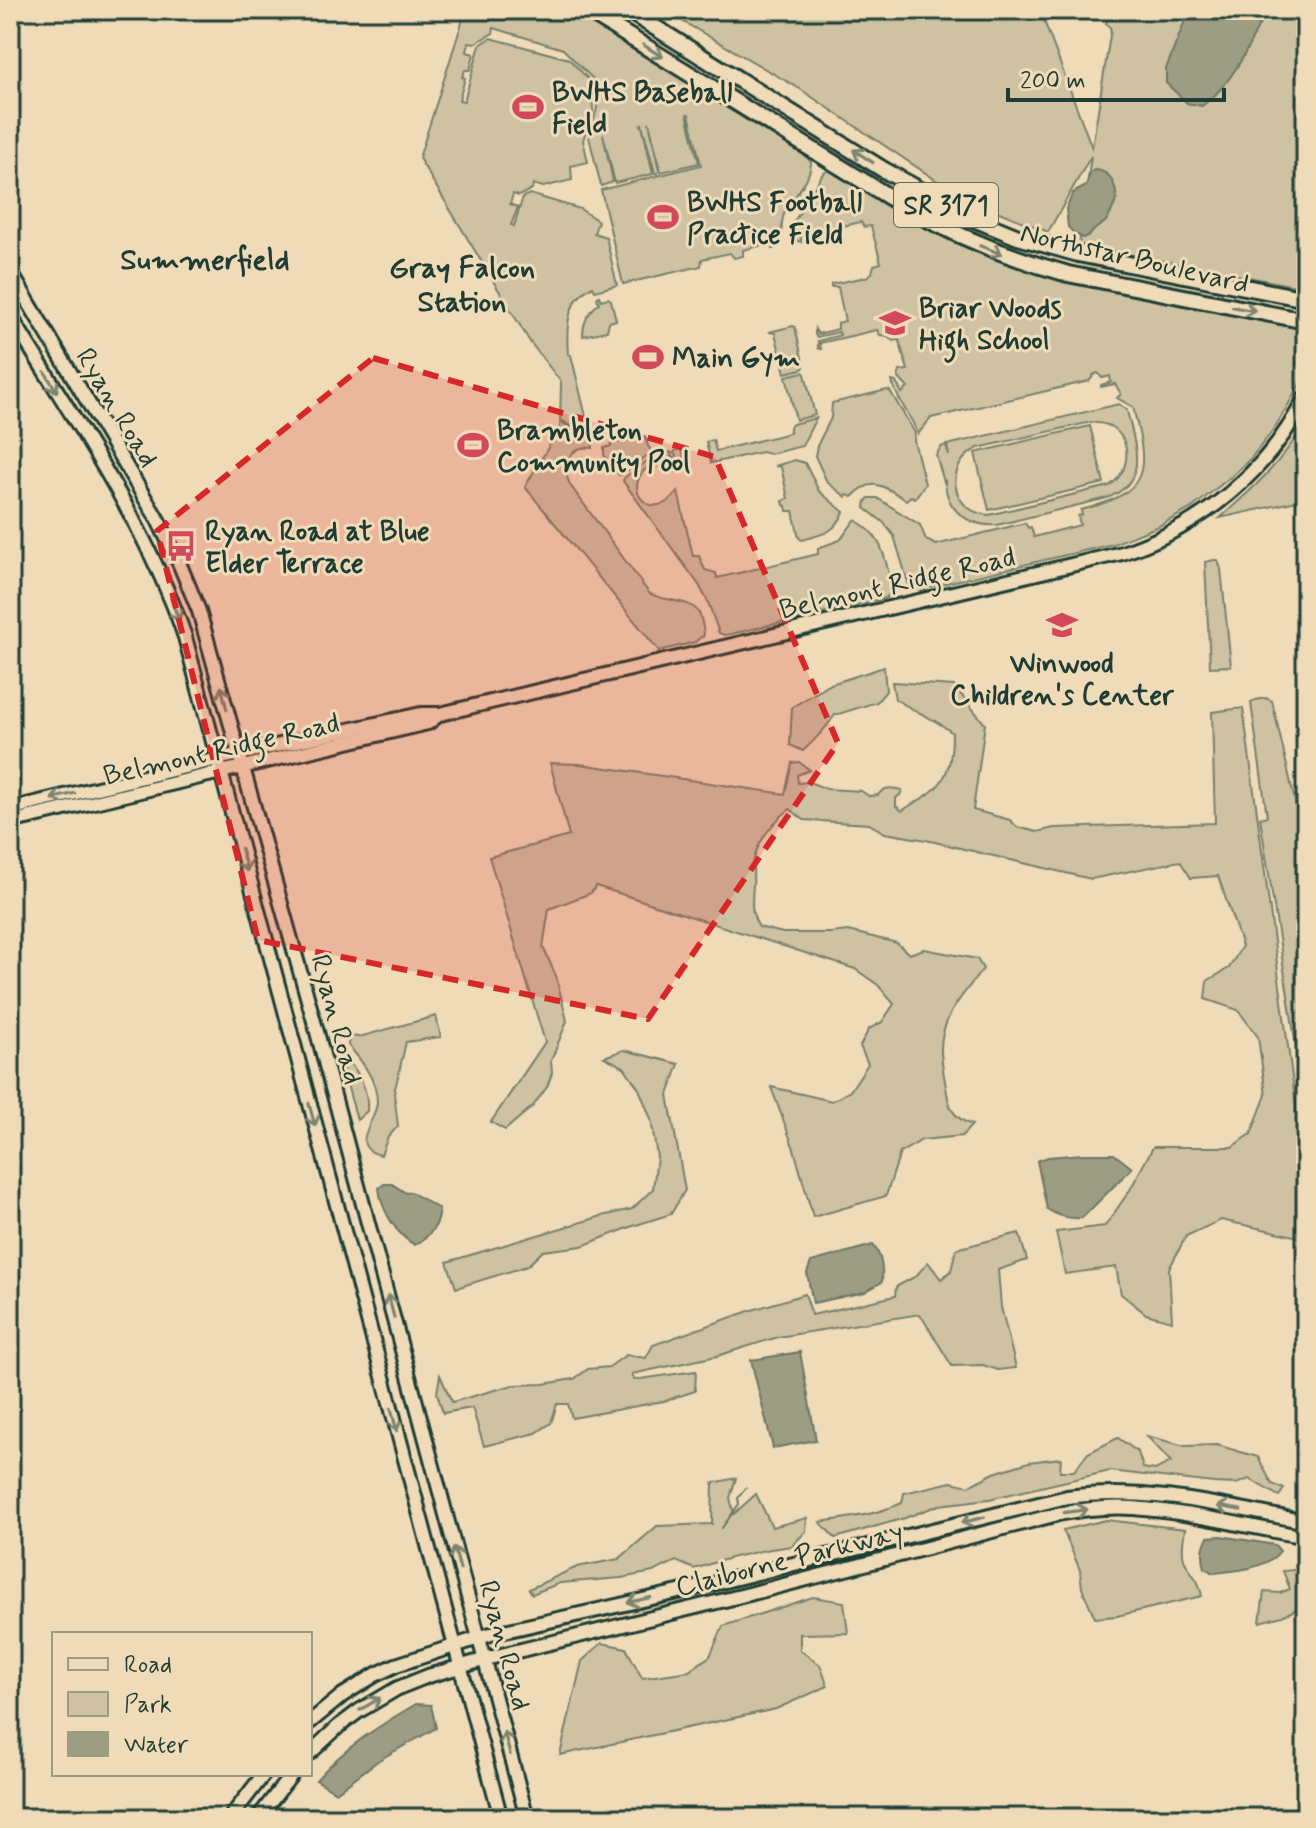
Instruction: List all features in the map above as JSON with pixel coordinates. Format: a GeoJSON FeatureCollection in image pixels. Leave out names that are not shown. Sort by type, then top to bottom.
{"type":"FeatureCollection","features":[{"type":"Feature","properties":{"kind":"main road","name":"Northstar Boulevard"},"geometry":{"type":"LineString","coordinates":[[586,10],[907,208],[977,244],[1030,264],[1068,274],[1306,321]]}},
{"type":"Feature","properties":{"kind":"main road","name":"Northstar Boulevard"},"geometry":{"type":"LineString","coordinates":[[627,10],[884,170],[969,217],[1018,237],[1078,254],[1306,299]]}},
{"type":"Feature","properties":{"kind":"main road","name":"Ryan Road"},"geometry":{"type":"LineString","coordinates":[[10,271],[169,541],[199,611],[317,1032],[527,1818]]}},
{"type":"Feature","properties":{"kind":"main road","name":"Ryan Road"},"geometry":{"type":"LineString","coordinates":[[10,315],[116,489],[152,555],[185,637],[501,1818]]}},
{"type":"Feature","properties":{"kind":"main road","name":"Belmont Ridge Road"},"geometry":{"type":"LineString","coordinates":[[10,809],[239,754],[421,714],[440,714],[1097,560],[1137,548],[1192,522],[1242,482],[1287,429],[1306,396]]}},
{"type":"Feature","properties":{"kind":"main road","name":"Belmont Ridge Road"},"geometry":{"type":"LineString","coordinates":[[10,822],[428,723],[440,714]]}},
{"type":"Feature","properties":{"kind":"main road","name":"Claiborne Parkway"},"geometry":{"type":"LineString","coordinates":[[312,1720],[343,1695],[375,1675],[414,1658],[479,1637],[692,1589],[1067,1497],[1108,1493],[1149,1494],[1306,1522]]}},
{"type":"Feature","properties":{"kind":"main road","name":"Claiborne Parkway"},"geometry":{"type":"LineString","coordinates":[[312,1751],[339,1726],[378,1699],[406,1685],[459,1666],[1041,1517],[1076,1511],[1157,1510],[1306,1537]]}},
{"type":"Feature","properties":{"kind":"main road"},"geometry":{"type":"LineString","coordinates":[[230,1818],[262,1776]]}},
{"type":"Feature","properties":{"kind":"main road"},"geometry":{"type":"LineString","coordinates":[[258,1818],[290,1776]]}},
{"type":"Feature","properties":{"kind":"highlighted area"},"geometry":{"type":"Polygon","coordinates":[[[373,358],[715,457],[838,743],[648,1019],[258,940],[157,531],[373,358]]]}},
{"type":"Feature","properties":{"kind":"green space"},"geometry":{"type":"Polygon","coordinates":[[[466,10],[577,10],[811,162],[805,182],[784,214],[779,246],[773,249],[771,243],[743,250],[743,256],[734,258],[730,253],[702,259],[701,266],[623,284],[601,190],[701,165],[689,114],[699,163],[661,172],[649,122],[659,171],[657,174],[642,124],[653,174],[615,183],[603,134],[613,182],[601,186],[589,137],[597,108],[595,81],[563,49],[494,28],[493,33],[475,43],[469,42],[467,52],[474,54],[470,70],[465,70],[462,77],[465,78],[459,100],[464,101],[480,45],[491,38],[569,59],[592,83],[593,112],[583,140],[588,162],[571,166],[572,180],[543,187],[533,184],[532,189],[519,196],[513,194],[510,204],[518,207],[511,225],[514,226],[523,197],[530,194],[580,209],[598,221],[594,233],[606,237],[617,285],[595,291],[593,286],[584,292],[573,307],[568,325],[568,354],[571,355],[589,429],[576,430],[562,422],[576,433],[590,431],[593,448],[578,449],[573,453],[567,463],[567,478],[649,593],[690,605],[699,613],[704,634],[695,642],[659,651],[525,487],[560,427],[561,382],[530,342],[419,158],[466,10]]]}},
{"type":"Feature","properties":{"kind":"green space"},"geometry":{"type":"Polygon","coordinates":[[[663,10],[1040,10],[1092,148],[1111,29],[1106,23],[1112,17],[1113,10],[1306,10],[1306,288],[1079,245],[1091,156],[1048,232],[960,196],[800,89],[663,10]]]}},
{"type":"Feature","properties":{"kind":"green space"},"geometry":{"type":"Polygon","coordinates":[[[828,170],[833,170],[913,217],[1175,304],[1306,330],[1306,367],[1298,388],[1274,429],[1251,458],[1192,508],[1159,526],[1113,544],[910,589],[894,536],[883,522],[865,508],[869,498],[877,498],[920,525],[926,540],[936,545],[1025,523],[1028,528],[1031,527],[1034,537],[1080,525],[1078,516],[1082,515],[1081,510],[1121,495],[1132,486],[1139,476],[1142,463],[1138,429],[1133,407],[1117,398],[1121,394],[1115,384],[1101,387],[1111,382],[1110,376],[1102,378],[1098,373],[1089,381],[931,418],[918,434],[892,381],[896,382],[902,393],[908,388],[898,377],[900,371],[908,370],[899,340],[893,341],[888,336],[880,335],[877,330],[820,343],[821,349],[818,348],[818,341],[840,335],[839,332],[817,337],[815,329],[818,334],[838,329],[838,323],[845,321],[838,287],[831,287],[831,284],[866,277],[872,273],[874,265],[881,263],[871,226],[864,227],[861,222],[830,229],[830,235],[827,230],[801,236],[801,242],[793,239],[792,225],[828,170]]]}},
{"type":"Feature","properties":{"kind":"green space"},"geometry":{"type":"Polygon","coordinates":[[[599,296],[601,300],[611,300],[616,320],[609,322],[607,331],[583,336],[585,322],[599,303],[599,296]]]}},
{"type":"Feature","properties":{"kind":"green space"},"geometry":{"type":"Polygon","coordinates":[[[793,326],[804,367],[785,373],[775,333],[769,332],[793,326]]]}},
{"type":"Feature","properties":{"kind":"green space"},"geometry":{"type":"Polygon","coordinates":[[[803,372],[815,415],[796,420],[786,376],[803,372]]]}},
{"type":"Feature","properties":{"kind":"green space"},"geometry":{"type":"Polygon","coordinates":[[[887,390],[915,433],[914,441],[925,484],[915,498],[911,496],[906,500],[879,485],[866,486],[852,497],[846,497],[827,482],[815,456],[831,418],[832,403],[887,390]]]}},
{"type":"Feature","properties":{"kind":"green space"},"geometry":{"type":"Polygon","coordinates":[[[1119,404],[1127,410],[1135,448],[1135,472],[1121,491],[1107,498],[986,525],[960,515],[949,500],[936,455],[946,445],[949,456],[947,445],[1119,404]],[[1091,422],[978,448],[959,465],[956,487],[959,497],[976,512],[989,515],[1109,486],[1125,465],[1126,448],[1118,432],[1110,426],[1091,422]]]}},
{"type":"Feature","properties":{"kind":"green space"},"geometry":{"type":"Polygon","coordinates":[[[816,418],[802,446],[711,463],[706,442],[713,440],[716,451],[790,433],[793,424],[816,418]]]}},
{"type":"Feature","properties":{"kind":"green space"},"geometry":{"type":"Polygon","coordinates":[[[1306,422],[1306,499],[1220,518],[1267,474],[1306,422]]]}},
{"type":"Feature","properties":{"kind":"green space"},"geometry":{"type":"Polygon","coordinates":[[[1090,426],[1104,483],[989,510],[975,453],[1090,426]]]}},
{"type":"Feature","properties":{"kind":"green space"},"geometry":{"type":"Polygon","coordinates":[[[645,436],[652,452],[619,475],[604,455],[604,448],[645,436]]]}},
{"type":"Feature","properties":{"kind":"green space"},"geometry":{"type":"Polygon","coordinates":[[[680,449],[687,468],[674,472],[661,466],[648,467],[640,476],[638,493],[643,500],[658,505],[678,492],[693,556],[699,556],[705,570],[716,573],[717,578],[760,568],[760,562],[764,567],[818,554],[818,548],[840,540],[855,520],[871,532],[880,546],[892,591],[886,598],[731,634],[719,633],[699,585],[623,481],[655,455],[670,452],[674,458],[675,451],[680,449]]]}},
{"type":"Feature","properties":{"kind":"green space"},"geometry":{"type":"Polygon","coordinates":[[[795,460],[805,463],[819,491],[844,512],[832,529],[802,540],[793,511],[787,511],[784,505],[783,501],[788,498],[781,467],[775,466],[795,460]]]}},
{"type":"Feature","properties":{"kind":"green space"},"geometry":{"type":"Polygon","coordinates":[[[1218,560],[1221,569],[1231,666],[1210,667],[1205,562],[1218,560]]]}},
{"type":"Feature","properties":{"kind":"green space"},"geometry":{"type":"Polygon","coordinates":[[[884,667],[886,691],[877,702],[835,715],[803,751],[790,745],[792,707],[831,684],[884,667]]]}},
{"type":"Feature","properties":{"kind":"green space"},"geometry":{"type":"Polygon","coordinates":[[[892,682],[954,686],[985,724],[973,810],[1010,820],[1017,827],[1037,832],[1054,828],[1215,823],[1212,712],[1243,708],[1306,1182],[1306,1274],[1299,1237],[1221,1220],[1186,1236],[1169,1269],[1172,1321],[1146,1314],[1121,1294],[1116,1267],[1065,1274],[1056,1232],[1105,1226],[1130,1190],[1153,1147],[1232,1147],[1251,1134],[1266,1095],[1258,1037],[1238,1010],[1205,999],[1207,981],[1229,968],[1242,946],[1218,876],[1191,878],[1180,861],[1091,879],[885,833],[869,824],[804,820],[790,809],[773,825],[759,844],[753,862],[752,907],[759,927],[783,933],[848,931],[897,943],[909,954],[924,949],[977,959],[983,969],[949,1016],[941,1050],[950,1106],[960,1119],[972,1125],[962,1136],[922,1140],[900,1153],[886,1196],[813,1217],[794,1149],[771,1087],[832,1101],[850,1091],[868,1064],[860,1046],[869,1029],[882,1022],[894,1004],[878,985],[855,969],[596,886],[591,893],[549,909],[543,947],[556,976],[567,1021],[551,1061],[552,1073],[547,1087],[533,1106],[505,1130],[491,1122],[545,1042],[489,857],[569,836],[550,763],[580,764],[785,794],[792,763],[799,762],[810,770],[797,775],[798,783],[861,791],[869,796],[878,795],[888,788],[902,790],[896,798],[896,806],[902,811],[942,781],[950,758],[952,733],[895,699],[892,682]]]}},
{"type":"Feature","properties":{"kind":"green space"},"geometry":{"type":"Polygon","coordinates":[[[1266,698],[1272,701],[1297,810],[1306,805],[1306,1109],[1260,818],[1267,816],[1251,703],[1266,698]]]}},
{"type":"Feature","properties":{"kind":"green space"},"geometry":{"type":"Polygon","coordinates":[[[436,1016],[441,1037],[406,1042],[394,1093],[398,1126],[388,1137],[381,1155],[371,1151],[364,1140],[376,1109],[376,1094],[368,1071],[348,1045],[350,1036],[359,1037],[436,1016]]]}},
{"type":"Feature","properties":{"kind":"green space"},"geometry":{"type":"Polygon","coordinates":[[[624,1050],[679,1064],[668,1095],[685,1190],[671,1214],[582,1246],[543,1251],[527,1266],[456,1288],[447,1262],[632,1209],[653,1189],[657,1157],[651,1119],[639,1089],[624,1067],[604,1057],[624,1050]]]}},
{"type":"Feature","properties":{"kind":"green space"},"geometry":{"type":"Polygon","coordinates":[[[339,1056],[357,1072],[364,1087],[367,1111],[357,1120],[339,1056]]]}},
{"type":"Feature","properties":{"kind":"green space"},"geometry":{"type":"Polygon","coordinates":[[[1019,1233],[1027,1260],[998,1270],[1001,1307],[1016,1368],[998,1370],[983,1365],[952,1366],[920,1314],[778,1337],[717,1356],[632,1374],[634,1380],[696,1371],[695,1391],[664,1401],[572,1418],[568,1404],[557,1404],[551,1423],[536,1433],[484,1446],[472,1408],[443,1413],[437,1393],[440,1375],[452,1402],[513,1385],[574,1379],[588,1369],[609,1367],[626,1355],[646,1358],[653,1345],[805,1294],[812,1315],[895,1296],[896,1287],[916,1276],[928,1262],[941,1279],[951,1271],[956,1249],[1019,1233]]]}},
{"type":"Feature","properties":{"kind":"green space"},"geometry":{"type":"Polygon","coordinates":[[[1147,1436],[1185,1446],[1217,1445],[1258,1457],[1272,1484],[1284,1489],[1279,1496],[1249,1479],[1236,1484],[1214,1483],[1110,1471],[989,1499],[939,1505],[835,1538],[820,1522],[861,1516],[892,1507],[902,1503],[904,1493],[951,1482],[969,1486],[994,1473],[1029,1462],[1061,1458],[1060,1471],[1074,1471],[1088,1453],[1118,1438],[1138,1452],[1143,1468],[1155,1470],[1171,1462],[1147,1436]]]}},
{"type":"Feature","properties":{"kind":"green space"},"geometry":{"type":"Polygon","coordinates":[[[736,1478],[730,1498],[734,1514],[756,1494],[772,1527],[807,1518],[806,1531],[792,1546],[743,1555],[694,1569],[676,1561],[653,1572],[560,1583],[532,1594],[529,1589],[577,1567],[619,1559],[657,1526],[712,1524],[713,1483],[736,1478]]]}},
{"type":"Feature","properties":{"kind":"green space"},"geometry":{"type":"Polygon","coordinates":[[[1106,1520],[1185,1529],[1185,1563],[1202,1596],[1117,1616],[1095,1618],[1063,1530],[1106,1520]]]}},
{"type":"Feature","properties":{"kind":"green space"},"geometry":{"type":"Polygon","coordinates":[[[1304,1569],[1306,1605],[1260,1622],[1264,1592],[1280,1593],[1290,1589],[1283,1571],[1304,1569]]]}},
{"type":"Feature","properties":{"kind":"green space"},"geometry":{"type":"Polygon","coordinates":[[[813,1597],[844,1602],[848,1633],[800,1634],[800,1650],[820,1665],[828,1686],[776,1709],[560,1755],[582,1661],[602,1643],[626,1648],[642,1678],[689,1671],[710,1656],[723,1626],[813,1597]]]}},
{"type":"Feature","properties":{"kind":"water"},"geometry":{"type":"Polygon","coordinates":[[[1181,10],[1266,10],[1232,74],[1202,106],[1187,103],[1166,83],[1166,69],[1184,23],[1181,10]]]}},
{"type":"Feature","properties":{"kind":"water"},"geometry":{"type":"Polygon","coordinates":[[[1094,170],[1109,176],[1114,183],[1117,199],[1105,222],[1083,238],[1068,227],[1066,209],[1073,193],[1086,186],[1094,170]]]}},
{"type":"Feature","properties":{"kind":"water"},"geometry":{"type":"Polygon","coordinates":[[[1083,1154],[1114,1154],[1132,1168],[1082,1218],[1063,1216],[1047,1209],[1037,1161],[1083,1154]]]}},
{"type":"Feature","properties":{"kind":"water"},"geometry":{"type":"Polygon","coordinates":[[[384,1184],[411,1192],[439,1209],[438,1220],[432,1230],[415,1245],[402,1235],[386,1213],[379,1188],[384,1184]]]}},
{"type":"Feature","properties":{"kind":"water"},"geometry":{"type":"Polygon","coordinates":[[[873,1245],[881,1262],[882,1282],[865,1292],[813,1303],[807,1273],[811,1262],[873,1245]]]}},
{"type":"Feature","properties":{"kind":"water"},"geometry":{"type":"Polygon","coordinates":[[[800,1352],[816,1440],[773,1448],[751,1360],[800,1352]]]}},
{"type":"Feature","properties":{"kind":"water"},"geometry":{"type":"Polygon","coordinates":[[[1221,1536],[1275,1545],[1280,1551],[1259,1565],[1213,1573],[1205,1568],[1204,1548],[1208,1537],[1221,1536]]]}},
{"type":"Feature","properties":{"kind":"water"},"geometry":{"type":"Polygon","coordinates":[[[416,1704],[431,1705],[436,1728],[379,1760],[336,1792],[316,1780],[363,1738],[416,1704]]]}},
{"type":"Feature","properties":{"kind":"waterway"},"geometry":{"type":"LineString","coordinates":[[722,1528],[746,1488]]}},
{"type":"Feature","properties":{"kind":"place","name":"BWHS Baseball Field"},"geometry":{"type":"Point","coordinates":[528,107]}},
{"type":"Feature","properties":{"kind":"place","name":"BWHS Football Practice Field"},"geometry":{"type":"Point","coordinates":[663,217]}},
{"type":"Feature","properties":{"kind":"place","name":"Briar Woods High School"},"geometry":{"type":"Point","coordinates":[895,323]}},
{"type":"Feature","properties":{"kind":"place","name":"Main Gym"},"geometry":{"type":"Point","coordinates":[648,357]}},
{"type":"Feature","properties":{"kind":"place","name":"Brambleton Community Pool"},"geometry":{"type":"Point","coordinates":[473,445]}},
{"type":"Feature","properties":{"kind":"place","name":"Ryan Road at Blue Elder Terrace"},"geometry":{"type":"Point","coordinates":[181,546]}},
{"type":"Feature","properties":{"kind":"place","name":"Winwood Children's Center"},"geometry":{"type":"Point","coordinates":[1062,625]}},
{"type":"Feature","properties":{"kind":"district","name":"Summerfield"},"geometry":{"type":"Point","coordinates":[205,259]}},
{"type":"Feature","properties":{"kind":"district","name":"Gray Falcon Station"},"geometry":{"type":"Point","coordinates":[462,284]}}]}
